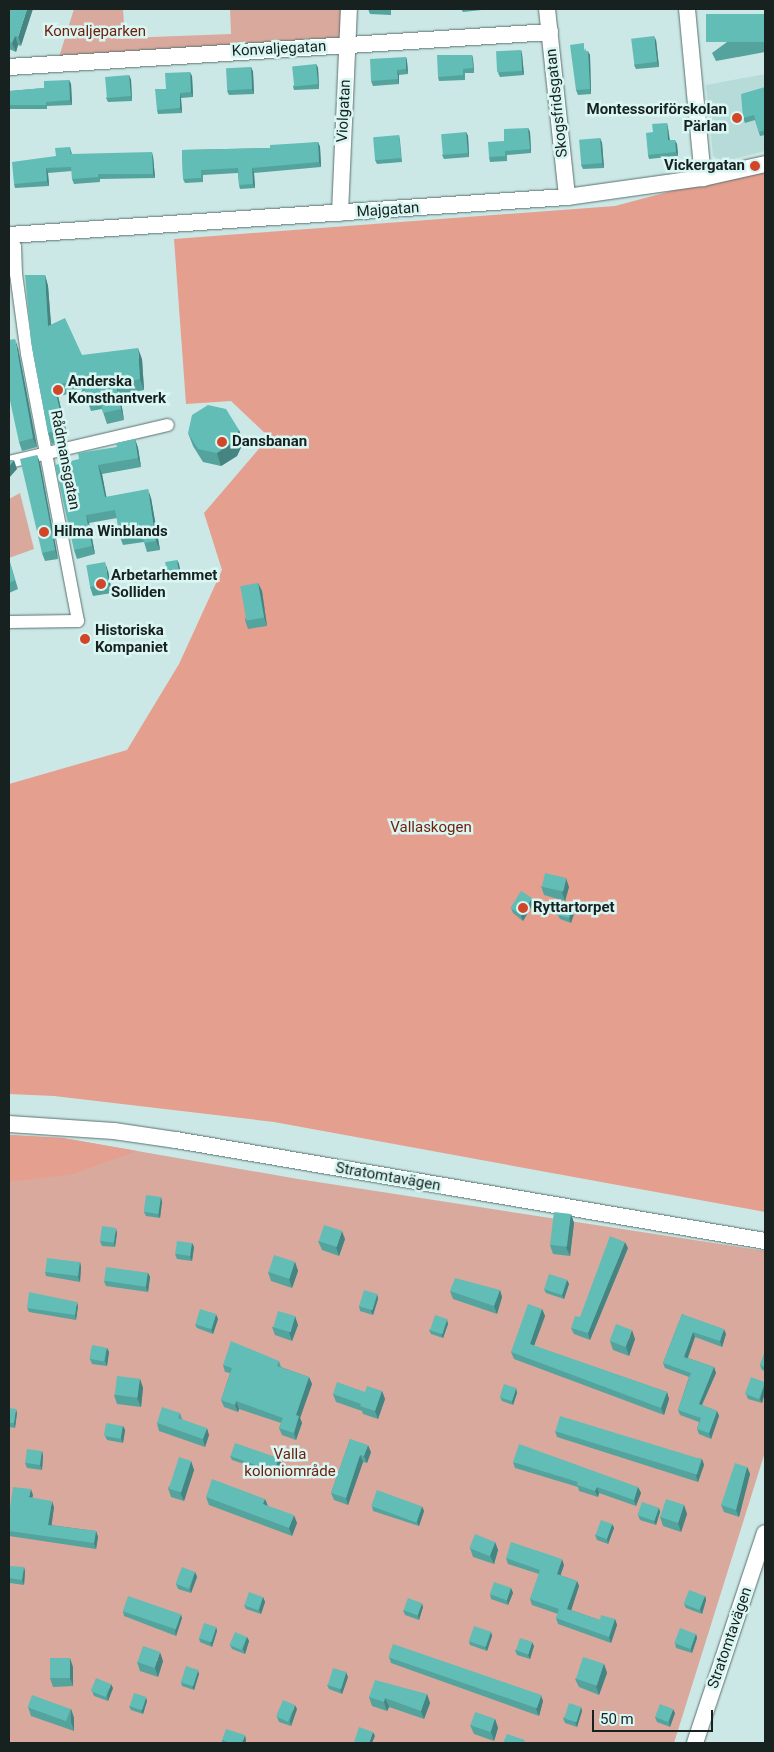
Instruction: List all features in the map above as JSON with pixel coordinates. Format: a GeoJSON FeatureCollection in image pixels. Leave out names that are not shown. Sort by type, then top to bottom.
{"type":"FeatureCollection","features":[{"type":"Feature","properties":{"kind":"street","name":"Violgatan"},"geometry":{"type":"LineString","coordinates":[[340,213],[349,9]]}},
{"type":"Feature","properties":{"kind":"street","name":"Skogsfridsgatan"},"geometry":{"type":"LineString","coordinates":[[547,9],[567,198]]}},
{"type":"Feature","properties":{"kind":"street"},"geometry":{"type":"LineString","coordinates":[[688,9],[703,178]]}},
{"type":"Feature","properties":{"kind":"street","name":"Konvaljegatan"},"geometry":{"type":"LineString","coordinates":[[9,67],[550,32]]}},
{"type":"Feature","properties":{"kind":"street","name":"Majgatan"},"geometry":{"type":"LineString","coordinates":[[12,240],[340,213],[567,198],[703,178],[765,164]]}},
{"type":"Feature","properties":{"kind":"street","name":"Rådmansgatan"},"geometry":{"type":"LineString","coordinates":[[9,622],[78,621],[27,354],[12,240]]}},
{"type":"Feature","properties":{"kind":"street"},"geometry":{"type":"LineString","coordinates":[[9,462],[47,451],[168,425]]}},
{"type":"Feature","properties":{"kind":"street","name":"Stratomtavägen"},"geometry":{"type":"LineString","coordinates":[[9,1124],[60,1126],[149,1136],[765,1241]]}},
{"type":"Feature","properties":{"kind":"street","name":"Stratomtavägen"},"geometry":{"type":"LineString","coordinates":[[695,1743],[765,1533]]}},
{"type":"Feature","properties":{"kind":"shaded area","name":"Montessoriförskolan Pärlan"},"geometry":{"type":"Polygon","coordinates":[[[765,74],[765,151],[722,162],[713,156],[706,85],[765,74]]]}},
{"type":"Feature","properties":{"kind":"green space","name":"Konvaljeparken"},"geometry":{"type":"Polygon","coordinates":[[[74,9],[123,9],[125,38],[231,34],[230,9],[342,9],[341,40],[59,57],[74,9]]]}},
{"type":"Feature","properties":{"kind":"green space","name":"Vallaskogen"},"geometry":{"type":"Polygon","coordinates":[[[765,166],[765,1212],[274,1122],[54,1096],[9,1094],[9,784],[127,750],[179,664],[222,570],[204,513],[269,437],[231,401],[186,404],[174,239],[615,206],[765,166]]]}},
{"type":"Feature","properties":{"kind":"green space"},"geometry":{"type":"Polygon","coordinates":[[[20,493],[34,549],[9,558],[9,499],[20,493]]]}},
{"type":"Feature","properties":{"kind":"green space","name":"Valla koloniområde"},"geometry":{"type":"Polygon","coordinates":[[[9,1135],[63,1138],[298,1179],[765,1251],[765,1452],[674,1743],[9,1743],[9,1135]]]}},
{"type":"Feature","properties":{"kind":"green space"},"geometry":{"type":"Polygon","coordinates":[[[9,1135],[63,1138],[137,1151],[73,1174],[9,1182],[9,1135]]]}},
{"type":"Feature","properties":{"kind":"building"},"geometry":{"type":"Polygon","coordinates":[[[9,9],[27,9],[18,37],[15,36],[12,43],[9,42],[9,9]]]}},
{"type":"Feature","properties":{"kind":"building"},"geometry":{"type":"Polygon","coordinates":[[[706,14],[765,14],[765,42],[706,42],[706,14]]]}},
{"type":"Feature","properties":{"kind":"building"},"geometry":{"type":"Polygon","coordinates":[[[654,36],[657,62],[634,65],[631,39],[654,36]]]}},
{"type":"Feature","properties":{"kind":"building"},"geometry":{"type":"Polygon","coordinates":[[[584,43],[584,51],[588,51],[590,89],[576,90],[570,45],[584,43]]]}},
{"type":"Feature","properties":{"kind":"building"},"geometry":{"type":"Polygon","coordinates":[[[521,50],[522,71],[497,72],[496,51],[521,50]]]}},
{"type":"Feature","properties":{"kind":"building"},"geometry":{"type":"Polygon","coordinates":[[[437,55],[472,55],[473,68],[463,69],[463,75],[438,77],[437,55]]]}},
{"type":"Feature","properties":{"kind":"building"},"geometry":{"type":"Polygon","coordinates":[[[406,57],[406,69],[397,70],[398,79],[371,81],[370,59],[406,57]]]}},
{"type":"Feature","properties":{"kind":"building"},"geometry":{"type":"Polygon","coordinates":[[[316,64],[318,84],[294,86],[292,67],[316,64]]]}},
{"type":"Feature","properties":{"kind":"building"},"geometry":{"type":"Polygon","coordinates":[[[251,67],[252,89],[227,90],[226,68],[251,67]]]}},
{"type":"Feature","properties":{"kind":"building"},"geometry":{"type":"Polygon","coordinates":[[[190,72],[191,92],[180,93],[180,108],[157,110],[155,89],[166,89],[165,73],[190,72]]]}},
{"type":"Feature","properties":{"kind":"building"},"geometry":{"type":"Polygon","coordinates":[[[129,75],[131,96],[107,98],[105,77],[129,75]]]}},
{"type":"Feature","properties":{"kind":"building"},"geometry":{"type":"Polygon","coordinates":[[[69,80],[70,100],[46,102],[46,105],[9,105],[9,91],[44,88],[44,81],[69,80]]]}},
{"type":"Feature","properties":{"kind":"building"},"geometry":{"type":"Polygon","coordinates":[[[765,87],[765,130],[759,132],[754,115],[743,118],[741,94],[765,87]]]}},
{"type":"Feature","properties":{"kind":"building"},"geometry":{"type":"Polygon","coordinates":[[[667,123],[668,140],[675,140],[676,152],[648,155],[646,133],[653,132],[652,124],[667,123]]]}},
{"type":"Feature","properties":{"kind":"building"},"geometry":{"type":"Polygon","coordinates":[[[528,128],[530,149],[505,151],[505,156],[489,157],[488,142],[504,141],[504,129],[528,128]]]}},
{"type":"Feature","properties":{"kind":"building"},"geometry":{"type":"Polygon","coordinates":[[[466,132],[468,153],[443,155],[441,134],[466,132]]]}},
{"type":"Feature","properties":{"kind":"building"},"geometry":{"type":"Polygon","coordinates":[[[399,135],[401,158],[375,160],[373,137],[399,135]]]}},
{"type":"Feature","properties":{"kind":"building"},"geometry":{"type":"Polygon","coordinates":[[[600,138],[602,163],[581,165],[579,140],[600,138]]]}},
{"type":"Feature","properties":{"kind":"building"},"geometry":{"type":"Polygon","coordinates":[[[318,142],[319,162],[252,168],[253,184],[239,185],[238,168],[201,170],[201,178],[183,179],[182,150],[270,148],[270,145],[318,142]]]}},
{"type":"Feature","properties":{"kind":"building"},"geometry":{"type":"Polygon","coordinates":[[[70,147],[70,154],[152,152],[153,174],[98,174],[98,177],[72,179],[71,167],[46,168],[47,181],[14,184],[12,162],[56,156],[55,148],[70,147]]]}},
{"type":"Feature","properties":{"kind":"building"},"geometry":{"type":"Polygon","coordinates":[[[25,275],[45,275],[48,326],[65,318],[82,355],[138,348],[140,379],[116,384],[121,409],[103,413],[100,398],[87,400],[83,380],[54,385],[62,419],[59,420],[61,430],[48,433],[31,342],[25,275]]]}},
{"type":"Feature","properties":{"kind":"building"},"geometry":{"type":"Polygon","coordinates":[[[15,339],[33,438],[19,442],[9,396],[9,340],[15,339]]]}},
{"type":"Feature","properties":{"kind":"building"},"geometry":{"type":"Polygon","coordinates":[[[208,405],[226,409],[239,430],[232,443],[217,453],[198,449],[188,433],[192,415],[208,405]]]}},
{"type":"Feature","properties":{"kind":"building"},"geometry":{"type":"Polygon","coordinates":[[[135,439],[138,458],[98,465],[105,497],[148,489],[156,541],[144,543],[142,533],[120,537],[115,510],[86,515],[92,546],[74,550],[55,465],[79,459],[78,453],[117,447],[116,443],[135,439]]]}},
{"type":"Feature","properties":{"kind":"building"},"geometry":{"type":"Polygon","coordinates":[[[37,455],[55,550],[42,553],[20,459],[37,455]]]}},
{"type":"Feature","properties":{"kind":"building"},"geometry":{"type":"Polygon","coordinates":[[[9,559],[15,580],[9,583],[9,559]]]}},
{"type":"Feature","properties":{"kind":"building"},"geometry":{"type":"Polygon","coordinates":[[[177,560],[179,572],[167,574],[165,562],[177,560]]]}},
{"type":"Feature","properties":{"kind":"building"},"geometry":{"type":"Polygon","coordinates":[[[105,562],[109,584],[90,587],[86,565],[105,562]]]}},
{"type":"Feature","properties":{"kind":"building"},"geometry":{"type":"Polygon","coordinates":[[[258,583],[264,617],[246,621],[240,586],[258,583]]]}},
{"type":"Feature","properties":{"kind":"building"},"geometry":{"type":"Polygon","coordinates":[[[545,873],[566,878],[563,892],[542,887],[545,873]]]}},
{"type":"Feature","properties":{"kind":"building"},"geometry":{"type":"Polygon","coordinates":[[[521,891],[532,898],[521,915],[510,908],[521,891]]]}},
{"type":"Feature","properties":{"kind":"building"},"geometry":{"type":"Polygon","coordinates":[[[560,902],[573,906],[569,918],[558,915],[560,902]]]}},
{"type":"Feature","properties":{"kind":"building"},"geometry":{"type":"Polygon","coordinates":[[[146,1195],[161,1197],[158,1214],[144,1212],[146,1195]]]}},
{"type":"Feature","properties":{"kind":"building"},"geometry":{"type":"Polygon","coordinates":[[[554,1212],[571,1214],[567,1247],[550,1245],[554,1212]]]}},
{"type":"Feature","properties":{"kind":"building"},"geometry":{"type":"Polygon","coordinates":[[[324,1225],[342,1231],[337,1247],[319,1241],[324,1225]]]}},
{"type":"Feature","properties":{"kind":"building"},"geometry":{"type":"Polygon","coordinates":[[[102,1226],[116,1228],[114,1243],[100,1241],[102,1226]]]}},
{"type":"Feature","properties":{"kind":"building"},"geometry":{"type":"Polygon","coordinates":[[[610,1236],[625,1242],[588,1333],[571,1328],[575,1316],[580,1317],[610,1236]]]}},
{"type":"Feature","properties":{"kind":"building"},"geometry":{"type":"Polygon","coordinates":[[[177,1241],[192,1243],[190,1256],[175,1254],[177,1241]]]}},
{"type":"Feature","properties":{"kind":"building"},"geometry":{"type":"Polygon","coordinates":[[[274,1255],[295,1262],[289,1279],[268,1272],[274,1255]]]}},
{"type":"Feature","properties":{"kind":"building"},"geometry":{"type":"Polygon","coordinates":[[[47,1258],[80,1262],[78,1276],[45,1272],[47,1258]]]}},
{"type":"Feature","properties":{"kind":"building"},"geometry":{"type":"Polygon","coordinates":[[[106,1267],[148,1273],[146,1287],[104,1281],[106,1267]]]}},
{"type":"Feature","properties":{"kind":"building"},"geometry":{"type":"Polygon","coordinates":[[[549,1274],[567,1280],[562,1295],[544,1289],[549,1274]]]}},
{"type":"Feature","properties":{"kind":"building"},"geometry":{"type":"Polygon","coordinates":[[[455,1278],[500,1290],[494,1306],[450,1291],[455,1278]]]}},
{"type":"Feature","properties":{"kind":"building"},"geometry":{"type":"Polygon","coordinates":[[[364,1290],[377,1294],[372,1310],[359,1306],[364,1290]]]}},
{"type":"Feature","properties":{"kind":"building"},"geometry":{"type":"Polygon","coordinates":[[[29,1292],[77,1302],[75,1315],[27,1308],[29,1292]]]}},
{"type":"Feature","properties":{"kind":"building"},"geometry":{"type":"Polygon","coordinates":[[[528,1304],[542,1309],[530,1344],[667,1392],[661,1408],[511,1352],[528,1304]]]}},
{"type":"Feature","properties":{"kind":"building"},"geometry":{"type":"Polygon","coordinates":[[[200,1309],[216,1314],[212,1329],[195,1324],[200,1309]]]}},
{"type":"Feature","properties":{"kind":"building"},"geometry":{"type":"Polygon","coordinates":[[[278,1311],[295,1316],[291,1332],[273,1327],[278,1311]]]}},
{"type":"Feature","properties":{"kind":"building"},"geometry":{"type":"Polygon","coordinates":[[[682,1314],[724,1329],[720,1341],[693,1332],[684,1357],[714,1367],[699,1404],[717,1411],[709,1433],[697,1429],[701,1418],[678,1410],[691,1373],[663,1363],[682,1314]]]}},
{"type":"Feature","properties":{"kind":"building"},"geometry":{"type":"Polygon","coordinates":[[[435,1315],[447,1319],[442,1334],[430,1330],[435,1315]]]}},
{"type":"Feature","properties":{"kind":"building"},"geometry":{"type":"Polygon","coordinates":[[[616,1324],[632,1330],[625,1347],[610,1341],[616,1324]]]}},
{"type":"Feature","properties":{"kind":"building"},"geometry":{"type":"Polygon","coordinates":[[[231,1341],[279,1361],[277,1366],[309,1377],[296,1415],[299,1416],[294,1433],[279,1428],[283,1418],[236,1401],[235,1405],[221,1400],[232,1368],[223,1365],[231,1341]]]}},
{"type":"Feature","properties":{"kind":"building"},"geometry":{"type":"Polygon","coordinates":[[[92,1345],[107,1348],[104,1362],[89,1359],[92,1345]]]}},
{"type":"Feature","properties":{"kind":"building"},"geometry":{"type":"Polygon","coordinates":[[[765,1352],[765,1367],[760,1365],[765,1352]]]}},
{"type":"Feature","properties":{"kind":"building"},"geometry":{"type":"Polygon","coordinates":[[[117,1376],[140,1379],[138,1398],[115,1395],[117,1376]]]}},
{"type":"Feature","properties":{"kind":"building"},"geometry":{"type":"Polygon","coordinates":[[[751,1377],[765,1382],[759,1399],[745,1394],[751,1377]]]}},
{"type":"Feature","properties":{"kind":"building"},"geometry":{"type":"Polygon","coordinates":[[[337,1382],[365,1392],[367,1386],[382,1391],[375,1411],[333,1394],[337,1382]]]}},
{"type":"Feature","properties":{"kind":"building"},"geometry":{"type":"Polygon","coordinates":[[[504,1384],[516,1388],[512,1401],[500,1397],[504,1384]]]}},
{"type":"Feature","properties":{"kind":"building"},"geometry":{"type":"Polygon","coordinates":[[[162,1407],[180,1413],[178,1418],[207,1428],[203,1439],[157,1423],[162,1407]]]}},
{"type":"Feature","properties":{"kind":"building"},"geometry":{"type":"Polygon","coordinates":[[[9,1408],[16,1409],[14,1423],[9,1423],[9,1408]]]}},
{"type":"Feature","properties":{"kind":"building"},"geometry":{"type":"Polygon","coordinates":[[[560,1416],[702,1459],[697,1475],[555,1431],[560,1416]]]}},
{"type":"Feature","properties":{"kind":"building"},"geometry":{"type":"Polygon","coordinates":[[[106,1423],[123,1426],[120,1439],[104,1436],[106,1423]]]}},
{"type":"Feature","properties":{"kind":"building"},"geometry":{"type":"Polygon","coordinates":[[[350,1439],[368,1445],[364,1456],[360,1455],[346,1498],[331,1493],[350,1439]]]}},
{"type":"Feature","properties":{"kind":"building"},"geometry":{"type":"Polygon","coordinates":[[[235,1443],[278,1458],[274,1471],[230,1456],[235,1443]]]}},
{"type":"Feature","properties":{"kind":"building"},"geometry":{"type":"Polygon","coordinates":[[[519,1444],[638,1487],[634,1500],[597,1487],[595,1491],[577,1485],[578,1482],[513,1462],[519,1444]]]}},
{"type":"Feature","properties":{"kind":"building"},"geometry":{"type":"Polygon","coordinates":[[[27,1449],[42,1451],[40,1465],[25,1463],[27,1449]]]}},
{"type":"Feature","properties":{"kind":"building"},"geometry":{"type":"Polygon","coordinates":[[[179,1457],[191,1461],[181,1492],[169,1488],[179,1457]]]}},
{"type":"Feature","properties":{"kind":"building"},"geometry":{"type":"Polygon","coordinates":[[[735,1463],[747,1467],[736,1510],[721,1505],[735,1463]]]}},
{"type":"Feature","properties":{"kind":"building"},"geometry":{"type":"Polygon","coordinates":[[[212,1479],[265,1499],[263,1504],[294,1515],[289,1528],[206,1497],[212,1479]]]}},
{"type":"Feature","properties":{"kind":"building"},"geometry":{"type":"Polygon","coordinates":[[[13,1487],[31,1489],[29,1497],[52,1501],[48,1525],[96,1531],[94,1543],[9,1531],[13,1487]]]}},
{"type":"Feature","properties":{"kind":"building"},"geometry":{"type":"Polygon","coordinates":[[[377,1490],[422,1506],[416,1522],[371,1506],[377,1490]]]}},
{"type":"Feature","properties":{"kind":"building"},"geometry":{"type":"Polygon","coordinates":[[[666,1499],[684,1505],[678,1523],[660,1517],[666,1499]]]}},
{"type":"Feature","properties":{"kind":"building"},"geometry":{"type":"Polygon","coordinates":[[[642,1502],[659,1508],[654,1521],[637,1515],[642,1502]]]}},
{"type":"Feature","properties":{"kind":"building"},"geometry":{"type":"Polygon","coordinates":[[[601,1520],[612,1524],[607,1539],[596,1535],[601,1520]]]}},
{"type":"Feature","properties":{"kind":"building"},"geometry":{"type":"Polygon","coordinates":[[[475,1534],[495,1542],[490,1556],[469,1548],[475,1534]]]}},
{"type":"Feature","properties":{"kind":"building"},"geometry":{"type":"Polygon","coordinates":[[[511,1542],[562,1559],[557,1574],[577,1581],[567,1609],[600,1620],[601,1615],[615,1619],[609,1637],[556,1618],[559,1609],[530,1599],[540,1570],[506,1558],[511,1542]]]}},
{"type":"Feature","properties":{"kind":"building"},"geometry":{"type":"Polygon","coordinates":[[[10,1566],[24,1567],[22,1580],[9,1578],[10,1566]]]}},
{"type":"Feature","properties":{"kind":"building"},"geometry":{"type":"Polygon","coordinates":[[[182,1567],[195,1572],[189,1589],[176,1584],[182,1567]]]}},
{"type":"Feature","properties":{"kind":"building"},"geometry":{"type":"Polygon","coordinates":[[[494,1582],[511,1588],[507,1600],[490,1594],[494,1582]]]}},
{"type":"Feature","properties":{"kind":"building"},"geometry":{"type":"Polygon","coordinates":[[[689,1590],[705,1596],[699,1610],[684,1604],[689,1590]]]}},
{"type":"Feature","properties":{"kind":"building"},"geometry":{"type":"Polygon","coordinates":[[[249,1592],[263,1597],[258,1610],[244,1605],[249,1592]]]}},
{"type":"Feature","properties":{"kind":"building"},"geometry":{"type":"Polygon","coordinates":[[[128,1596],[181,1614],[176,1629],[123,1611],[128,1596]]]}},
{"type":"Feature","properties":{"kind":"building"},"geometry":{"type":"Polygon","coordinates":[[[408,1598],[422,1603],[418,1615],[404,1610],[408,1598]]]}},
{"type":"Feature","properties":{"kind":"building"},"geometry":{"type":"Polygon","coordinates":[[[204,1623],[216,1627],[211,1642],[199,1638],[204,1623]]]}},
{"type":"Feature","properties":{"kind":"building"},"geometry":{"type":"Polygon","coordinates":[[[474,1626],[491,1632],[486,1647],[469,1641],[474,1626]]]}},
{"type":"Feature","properties":{"kind":"building"},"geometry":{"type":"Polygon","coordinates":[[[680,1628],[696,1634],[690,1649],[674,1643],[680,1628]]]}},
{"type":"Feature","properties":{"kind":"building"},"geometry":{"type":"Polygon","coordinates":[[[235,1632],[247,1637],[241,1650],[230,1645],[235,1632]]]}},
{"type":"Feature","properties":{"kind":"building"},"geometry":{"type":"Polygon","coordinates":[[[520,1638],[532,1642],[528,1654],[516,1650],[520,1638]]]}},
{"type":"Feature","properties":{"kind":"building"},"geometry":{"type":"Polygon","coordinates":[[[393,1644],[541,1695],[537,1708],[388,1657],[393,1644]]]}},
{"type":"Feature","properties":{"kind":"building"},"geometry":{"type":"Polygon","coordinates":[[[143,1646],[160,1652],[154,1668],[137,1662],[143,1646]]]}},
{"type":"Feature","properties":{"kind":"building"},"geometry":{"type":"Polygon","coordinates":[[[583,1657],[604,1664],[597,1686],[576,1679],[583,1657]]]}},
{"type":"Feature","properties":{"kind":"building"},"geometry":{"type":"Polygon","coordinates":[[[50,1658],[70,1658],[70,1678],[50,1678],[50,1658]]]}},
{"type":"Feature","properties":{"kind":"building"},"geometry":{"type":"Polygon","coordinates":[[[186,1666],[198,1670],[193,1686],[181,1682],[186,1666]]]}},
{"type":"Feature","properties":{"kind":"building"},"geometry":{"type":"Polygon","coordinates":[[[333,1668],[346,1672],[341,1689],[328,1685],[333,1668]]]}},
{"type":"Feature","properties":{"kind":"building"},"geometry":{"type":"Polygon","coordinates":[[[96,1678],[111,1684],[106,1697],[91,1691],[96,1678]]]}},
{"type":"Feature","properties":{"kind":"building"},"geometry":{"type":"Polygon","coordinates":[[[375,1680],[427,1694],[421,1711],[385,1698],[384,1702],[369,1697],[375,1680]]]}},
{"type":"Feature","properties":{"kind":"building"},"geometry":{"type":"Polygon","coordinates":[[[134,1693],[146,1697],[142,1710],[130,1706],[134,1693]]]}},
{"type":"Feature","properties":{"kind":"building"},"geometry":{"type":"Polygon","coordinates":[[[32,1695],[71,1709],[66,1721],[28,1707],[32,1695]]]}},
{"type":"Feature","properties":{"kind":"building"},"geometry":{"type":"Polygon","coordinates":[[[283,1700],[295,1705],[288,1722],[276,1717],[283,1700]]]}},
{"type":"Feature","properties":{"kind":"building"},"geometry":{"type":"Polygon","coordinates":[[[569,1703],[581,1707],[576,1722],[564,1718],[569,1703]]]}},
{"type":"Feature","properties":{"kind":"building"},"geometry":{"type":"Polygon","coordinates":[[[660,1704],[673,1709],[668,1722],[655,1717],[660,1704]]]}},
{"type":"Feature","properties":{"kind":"building"},"geometry":{"type":"Polygon","coordinates":[[[475,1712],[495,1719],[490,1732],[470,1725],[475,1712]]]}},
{"type":"Feature","properties":{"kind":"building"},"geometry":{"type":"Polygon","coordinates":[[[359,1727],[373,1732],[369,1743],[354,1742],[359,1727]]]}},
{"type":"Feature","properties":{"kind":"building"},"geometry":{"type":"Polygon","coordinates":[[[226,1729],[245,1735],[242,1743],[230,1743],[222,1740],[226,1729]]]}},
{"type":"Feature","properties":{"kind":"building"},"geometry":{"type":"Polygon","coordinates":[[[507,1734],[525,1740],[524,1743],[503,1743],[507,1734]]]}},
{"type":"Feature","properties":{"kind":"place","name":"Montessoriförskolan Pärlan"},"geometry":{"type":"Point","coordinates":[737,118]}},
{"type":"Feature","properties":{"kind":"place","name":"Vickergatan"},"geometry":{"type":"Point","coordinates":[755,166]}},
{"type":"Feature","properties":{"kind":"place","name":"Anderska Konsthantverk"},"geometry":{"type":"Point","coordinates":[58,390]}},
{"type":"Feature","properties":{"kind":"place","name":"Dansbanan"},"geometry":{"type":"Point","coordinates":[222,442]}},
{"type":"Feature","properties":{"kind":"place","name":"Hilma Winblands"},"geometry":{"type":"Point","coordinates":[44,532]}},
{"type":"Feature","properties":{"kind":"place","name":"Arbetarhemmet Solliden"},"geometry":{"type":"Point","coordinates":[101,584]}},
{"type":"Feature","properties":{"kind":"place","name":"Historiska Kompaniet"},"geometry":{"type":"Point","coordinates":[85,639]}},
{"type":"Feature","properties":{"kind":"place","name":"Ryttartorpet"},"geometry":{"type":"Point","coordinates":[523,908]}}]}
